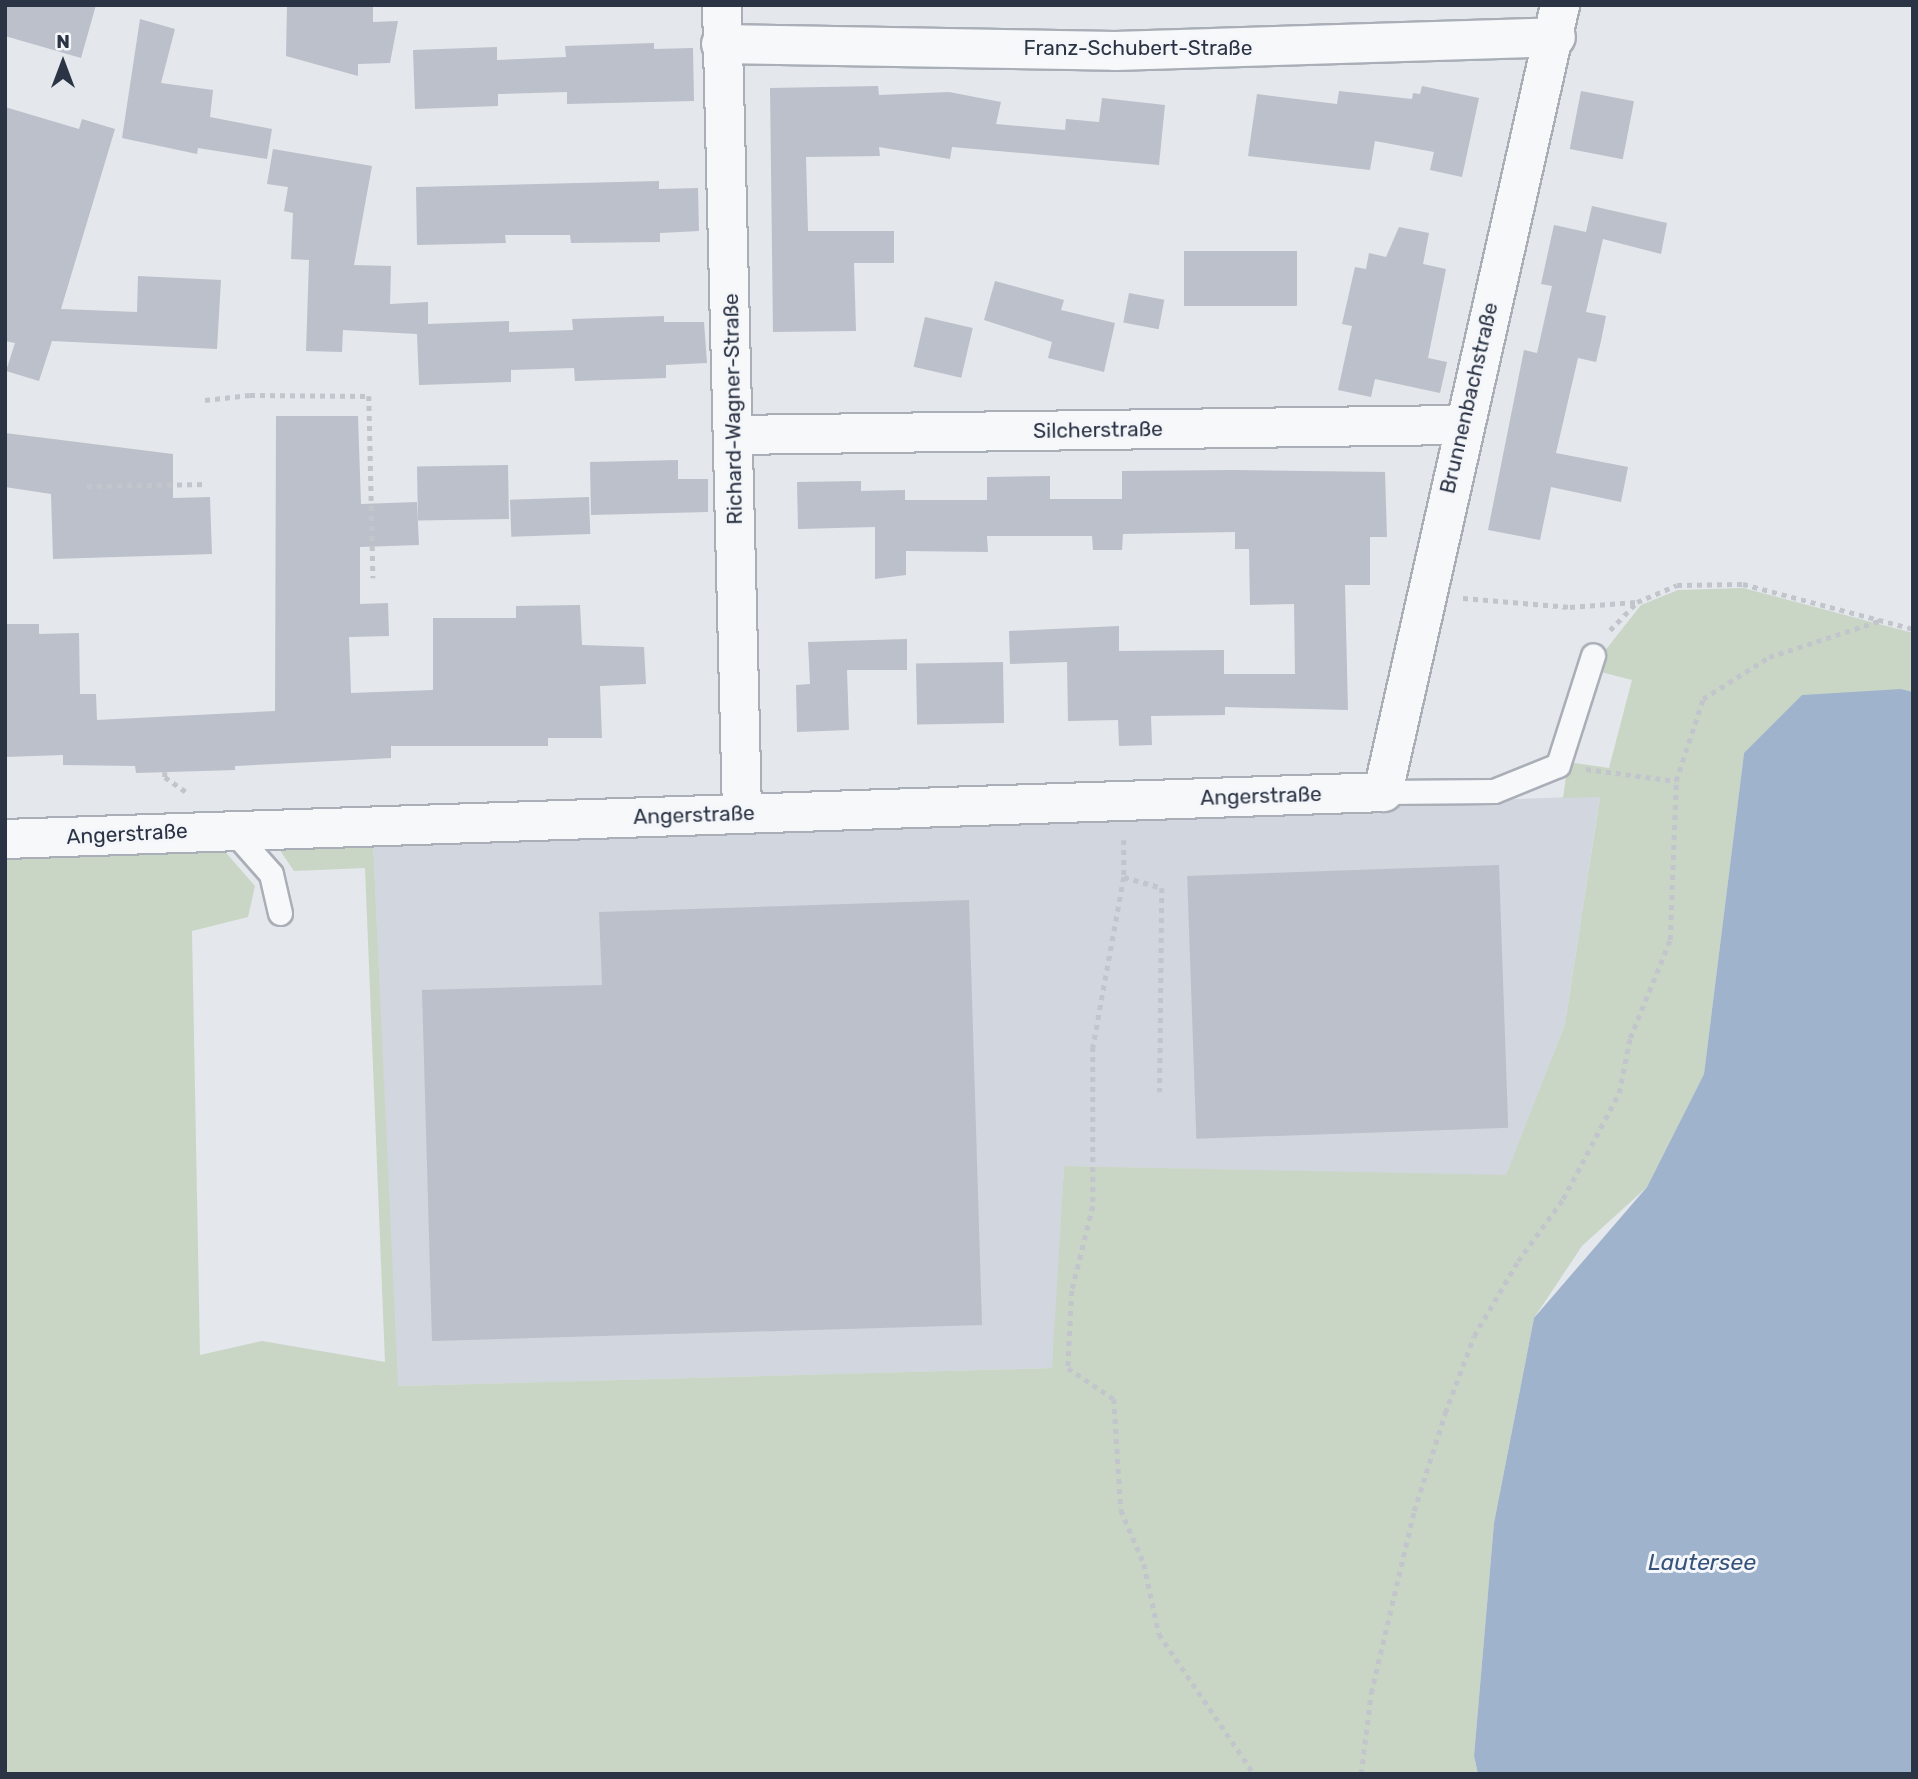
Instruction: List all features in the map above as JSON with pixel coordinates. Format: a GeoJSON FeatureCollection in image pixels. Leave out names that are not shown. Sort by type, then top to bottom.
{"type":"FeatureCollection","features":[{"type":"Feature","properties":{"kind":"street","name":"Richard-Wagner-Straße"},"geometry":{"type":"LineString","coordinates":[[722,5],[742,813]]}},
{"type":"Feature","properties":{"kind":"street","name":"Franz-Schubert-Straße"},"geometry":{"type":"LineString","coordinates":[[721,44],[1115,51],[1558,21]]}},
{"type":"Feature","properties":{"kind":"street","name":"Brunnenbachstraße"},"geometry":{"type":"LineString","coordinates":[[1383,792],[1462,425],[1558,21]]}},
{"type":"Feature","properties":{"kind":"street","name":"Silcherstraße"},"geometry":{"type":"LineString","coordinates":[[733,435],[1462,425]]}},
{"type":"Feature","properties":{"kind":"street","name":"Angerstraße"},"geometry":{"type":"LineString","coordinates":[[5,839],[1383,792]]}},
{"type":"Feature","properties":{"kind":"lane"},"geometry":{"type":"LineString","coordinates":[[1383,792],[1494,791],[1558,765],[1593,655]]}},
{"type":"Feature","properties":{"kind":"lane"},"geometry":{"type":"LineString","coordinates":[[233,831],[271,874],[280,914]]}},
{"type":"Feature","properties":{"kind":"path"},"geometry":{"type":"LineString","coordinates":[[205,400],[250,395],[369,396],[373,578]]}},
{"type":"Feature","properties":{"kind":"path"},"geometry":{"type":"LineString","coordinates":[[87,485],[207,484]]}},
{"type":"Feature","properties":{"kind":"path"},"geometry":{"type":"LineString","coordinates":[[1424,594],[1570,607],[1637,602],[1677,584],[1743,584],[1913,629]]}},
{"type":"Feature","properties":{"kind":"path"},"geometry":{"type":"LineString","coordinates":[[1593,655],[1610,629],[1637,602]]}},
{"type":"Feature","properties":{"kind":"path"},"geometry":{"type":"LineString","coordinates":[[1361,1774],[1371,1693],[1414,1511],[1445,1413],[1475,1336],[1518,1261],[1563,1199],[1619,1093],[1630,1038],[1670,940],[1676,781],[1703,699],[1769,657],[1879,621]]}},
{"type":"Feature","properties":{"kind":"path"},"geometry":{"type":"LineString","coordinates":[[1558,765],[1676,781]]}},
{"type":"Feature","properties":{"kind":"path"},"geometry":{"type":"LineString","coordinates":[[1124,800],[1124,877],[1093,1047],[1093,1206],[1072,1291],[1068,1368],[1114,1399],[1121,1510],[1144,1564],[1158,1634],[1254,1774]]}},
{"type":"Feature","properties":{"kind":"path"},"geometry":{"type":"LineString","coordinates":[[1124,877],[1162,888],[1160,1092]]}},
{"type":"Feature","properties":{"kind":"shaded area"},"geometry":{"type":"Polygon","coordinates":[[[1600,796],[1565,1024],[1506,1176],[1064,1166],[1053,1368],[397,1386],[373,840],[1600,796]]]}},
{"type":"Feature","properties":{"kind":"green space"},"geometry":{"type":"Polygon","coordinates":[[[1743,588],[1913,633],[1913,692],[1901,689],[1744,753],[1704,1074],[1647,1187],[1582,1246],[1534,1318],[1494,1523],[1474,1756],[1478,1774],[5,1774],[5,844],[220,846],[255,886],[248,917],[192,931],[200,1355],[262,1341],[385,1362],[365,868],[294,871],[275,843],[373,840],[398,1386],[1052,1368],[1064,1166],[1506,1175],[1565,1024],[1600,797],[1563,798],[1568,762],[1609,768],[1632,680],[1597,671],[1600,657],[1641,605],[1678,590],[1743,588]]]}},
{"type":"Feature","properties":{"kind":"water","name":"Lautersee"},"geometry":{"type":"Polygon","coordinates":[[[1901,689],[1913,692],[1913,1774],[1478,1774],[1474,1756],[1494,1523],[1534,1318],[1647,1187],[1704,1074],[1744,753],[1802,695],[1901,689]]]}},
{"type":"Feature","properties":{"kind":"building"},"geometry":{"type":"Polygon","coordinates":[[[5,5],[96,5],[81,58],[5,36],[5,5]]]}},
{"type":"Feature","properties":{"kind":"building"},"geometry":{"type":"Polygon","coordinates":[[[287,5],[373,5],[373,22],[398,21],[390,63],[358,64],[358,76],[286,56],[287,5]]]}},
{"type":"Feature","properties":{"kind":"building"},"geometry":{"type":"Polygon","coordinates":[[[140,19],[175,29],[161,83],[213,90],[210,117],[272,129],[267,159],[198,148],[197,154],[122,138],[140,19]]]}},
{"type":"Feature","properties":{"kind":"building"},"geometry":{"type":"Polygon","coordinates":[[[654,43],[654,49],[693,48],[694,101],[567,104],[567,92],[498,94],[498,106],[415,109],[413,50],[497,47],[497,60],[566,57],[565,46],[654,43]]]}},
{"type":"Feature","properties":{"kind":"building"},"geometry":{"type":"Polygon","coordinates":[[[878,86],[879,95],[949,92],[1001,102],[996,124],[1065,130],[1066,119],[1099,122],[1102,98],[1165,105],[1159,165],[952,147],[950,159],[879,147],[880,156],[806,157],[808,231],[894,231],[894,263],[854,263],[856,331],[773,332],[770,88],[878,86]]]}},
{"type":"Feature","properties":{"kind":"building"},"geometry":{"type":"Polygon","coordinates":[[[1422,86],[1479,98],[1462,177],[1430,170],[1434,152],[1375,141],[1370,170],[1248,156],[1257,94],[1337,104],[1339,91],[1412,99],[1413,93],[1420,94],[1422,86]]]}},
{"type":"Feature","properties":{"kind":"building"},"geometry":{"type":"Polygon","coordinates":[[[1581,91],[1634,101],[1623,159],[1570,149],[1581,91]]]}},
{"type":"Feature","properties":{"kind":"building"},"geometry":{"type":"Polygon","coordinates":[[[5,107],[79,129],[82,119],[115,129],[61,309],[137,312],[138,276],[221,280],[217,349],[52,341],[39,381],[6,371],[15,343],[5,341],[5,107]]]}},
{"type":"Feature","properties":{"kind":"building"},"geometry":{"type":"Polygon","coordinates":[[[273,149],[372,166],[354,265],[391,266],[390,304],[428,302],[428,324],[509,321],[509,332],[573,330],[572,319],[664,316],[664,322],[704,322],[707,363],[666,365],[666,378],[575,381],[574,368],[511,370],[511,382],[419,385],[417,334],[343,330],[342,352],[306,351],[309,260],[291,259],[293,213],[284,211],[288,187],[267,184],[273,149]]]}},
{"type":"Feature","properties":{"kind":"building"},"geometry":{"type":"Polygon","coordinates":[[[659,181],[659,189],[698,188],[699,231],[660,233],[660,242],[571,243],[570,235],[505,235],[506,243],[417,245],[416,187],[659,181]]]}},
{"type":"Feature","properties":{"kind":"building"},"geometry":{"type":"Polygon","coordinates":[[[1592,206],[1667,223],[1661,254],[1603,239],[1586,312],[1606,316],[1601,341],[1596,362],[1578,358],[1556,453],[1628,467],[1621,502],[1551,487],[1540,540],[1488,530],[1524,350],[1537,353],[1552,286],[1541,284],[1554,225],[1586,232],[1592,206]]]}},
{"type":"Feature","properties":{"kind":"building"},"geometry":{"type":"Polygon","coordinates":[[[1399,227],[1429,233],[1423,264],[1446,269],[1428,358],[1447,362],[1440,393],[1375,379],[1371,397],[1338,390],[1352,326],[1342,324],[1355,267],[1366,269],[1369,253],[1386,257],[1399,227]]]}},
{"type":"Feature","properties":{"kind":"building"},"geometry":{"type":"Polygon","coordinates":[[[1184,251],[1297,251],[1297,306],[1184,306],[1184,251]]]}},
{"type":"Feature","properties":{"kind":"building"},"geometry":{"type":"Polygon","coordinates":[[[995,281],[1064,300],[1061,310],[1115,323],[1104,372],[1048,358],[1052,342],[984,320],[995,281]]]}},
{"type":"Feature","properties":{"kind":"building"},"geometry":{"type":"Polygon","coordinates":[[[1129,293],[1164,300],[1159,329],[1123,322],[1129,293]]]}},
{"type":"Feature","properties":{"kind":"building"},"geometry":{"type":"Polygon","coordinates":[[[925,317],[973,328],[961,378],[914,367],[925,317]]]}},
{"type":"Feature","properties":{"kind":"building"},"geometry":{"type":"Polygon","coordinates":[[[276,416],[358,416],[361,504],[417,502],[419,545],[360,547],[360,604],[388,603],[389,636],[349,637],[351,693],[433,690],[433,618],[516,618],[516,606],[580,605],[582,645],[644,647],[646,684],[600,686],[602,738],[548,738],[548,746],[391,746],[391,758],[235,766],[235,770],[136,773],[135,766],[63,765],[63,755],[5,757],[5,624],[39,624],[39,634],[79,633],[80,694],[96,694],[97,720],[275,711],[276,416]]]}},
{"type":"Feature","properties":{"kind":"building"},"geometry":{"type":"Polygon","coordinates":[[[5,433],[173,454],[173,498],[210,497],[212,554],[53,559],[51,494],[5,487],[5,433]]]}},
{"type":"Feature","properties":{"kind":"building"},"geometry":{"type":"Polygon","coordinates":[[[678,460],[678,479],[708,479],[708,512],[591,515],[590,462],[678,460]]]}},
{"type":"Feature","properties":{"kind":"building"},"geometry":{"type":"Polygon","coordinates":[[[508,465],[509,519],[418,521],[417,467],[508,465]]]}},
{"type":"Feature","properties":{"kind":"building"},"geometry":{"type":"Polygon","coordinates":[[[1122,471],[1385,472],[1387,537],[1370,537],[1370,585],[1345,585],[1348,710],[1225,707],[1225,715],[1151,716],[1152,745],[1119,746],[1118,720],[1068,721],[1067,662],[1010,664],[1009,631],[1119,626],[1119,651],[1224,650],[1224,674],[1295,674],[1294,604],[1250,605],[1249,549],[1235,549],[1235,532],[1123,534],[1122,550],[1093,550],[1092,536],[987,536],[988,552],[906,551],[906,575],[875,579],[875,527],[798,529],[797,482],[861,481],[861,491],[905,490],[905,500],[987,500],[987,477],[1050,476],[1050,499],[1122,499],[1122,471]]]}},
{"type":"Feature","properties":{"kind":"building"},"geometry":{"type":"Polygon","coordinates":[[[589,497],[590,534],[511,537],[510,500],[589,497]]]}},
{"type":"Feature","properties":{"kind":"building"},"geometry":{"type":"Polygon","coordinates":[[[907,639],[907,670],[847,670],[849,730],[797,732],[796,685],[810,684],[808,642],[907,639]]]}},
{"type":"Feature","properties":{"kind":"building"},"geometry":{"type":"Polygon","coordinates":[[[1003,662],[1004,723],[917,725],[916,664],[1003,662]]]}},
{"type":"Feature","properties":{"kind":"building"},"geometry":{"type":"Polygon","coordinates":[[[1499,865],[1508,1128],[1196,1139],[1187,876],[1499,865]]]}},
{"type":"Feature","properties":{"kind":"building"},"geometry":{"type":"Polygon","coordinates":[[[969,900],[982,1325],[432,1341],[422,990],[602,985],[599,912],[969,900]]]}}]}
